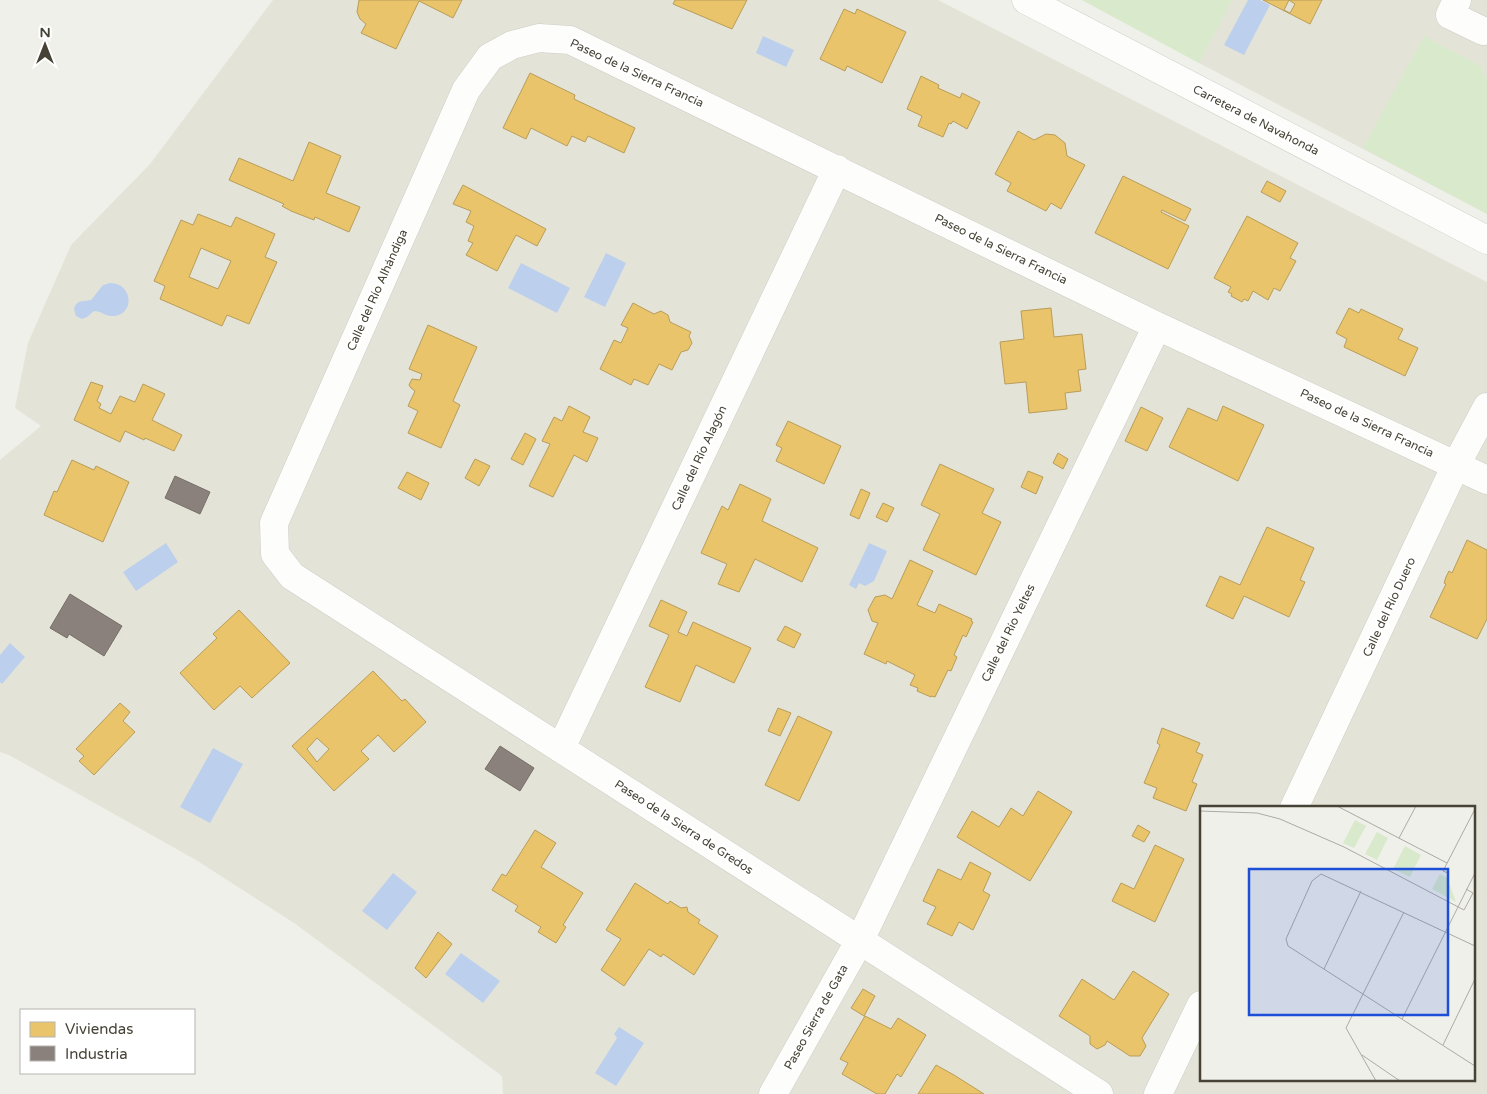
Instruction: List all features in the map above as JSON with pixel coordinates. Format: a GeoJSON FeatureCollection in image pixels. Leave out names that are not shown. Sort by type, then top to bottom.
{"type":"FeatureCollection","features":[{"type":"Feature","properties":{"kind":"street","name":"Carretera de Navahonda"},"geometry":{"type":"LineString","coordinates":[[1026,0],[1487,240]]}},
{"type":"Feature","properties":{"kind":"street"},"geometry":{"type":"LineString","coordinates":[[1457,0],[1450,15],[1482,31]]}},
{"type":"Feature","properties":{"kind":"street","name":"Paseo de la Sierra Francia"},"geometry":{"type":"LineString","coordinates":[[512,45],[539,38],[570,40],[837,168],[1157,326],[1487,480]]}},
{"type":"Feature","properties":{"kind":"street","name":"Calle del Río Alhándiga"},"geometry":{"type":"LineString","coordinates":[[275,554],[274,523],[466,90],[490,57],[512,45]]}},
{"type":"Feature","properties":{"kind":"street","name":"Calle del Río Alagón"},"geometry":{"type":"LineString","coordinates":[[560,748],[837,168]]}},
{"type":"Feature","properties":{"kind":"street","name":"Calle del Río Yeltes"},"geometry":{"type":"LineString","coordinates":[[860,940],[1157,326]]}},
{"type":"Feature","properties":{"kind":"street","name":"Calle del Río Duero"},"geometry":{"type":"LineString","coordinates":[[1295,806],[1456,465],[1487,407]]}},
{"type":"Feature","properties":{"kind":"street","name":"Paseo de la Sierra de Gredos"},"geometry":{"type":"LineString","coordinates":[[275,554],[292,576],[1099,1094]]}},
{"type":"Feature","properties":{"kind":"street","name":"Paseo Sierra de Gata"},"geometry":{"type":"LineString","coordinates":[[773,1094],[860,940]]}},
{"type":"Feature","properties":{"kind":"street"},"geometry":{"type":"LineString","coordinates":[[1158,1094],[1200,1007]]}},
{"type":"Feature","properties":{"kind":"shaded area"},"geometry":{"type":"Polygon","coordinates":[[[273,0],[938,0],[1487,282],[1487,1094],[503,1094],[502,1076],[294,923],[196,860],[9,755],[0,752],[0,460],[41,426],[15,408],[28,343],[71,245],[150,164],[273,0]]]}},
{"type":"Feature","properties":{"kind":"shaded area"},"geometry":{"type":"Polygon","coordinates":[[[1082,0],[1487,0],[1487,214],[1199,63],[1082,0]]]}},
{"type":"Feature","properties":{"kind":"green space"},"geometry":{"type":"Polygon","coordinates":[[[1082,0],[1232,0],[1199,63],[1082,0]]]}},
{"type":"Feature","properties":{"kind":"green space"},"geometry":{"type":"Polygon","coordinates":[[[1424,36],[1481,66],[1487,80],[1487,214],[1363,148],[1424,36]]]}},
{"type":"Feature","properties":{"kind":"water"},"geometry":{"type":"Polygon","coordinates":[[[1248,0],[1260,0],[1270,5],[1244,55],[1224,45],[1248,0]]]}},
{"type":"Feature","properties":{"kind":"water"},"geometry":{"type":"Polygon","coordinates":[[[763,36],[794,50],[786,67],[756,53],[763,36]]]}},
{"type":"Feature","properties":{"kind":"water"},"geometry":{"type":"Polygon","coordinates":[[[606,253],[626,263],[605,307],[584,297],[606,253]]]}},
{"type":"Feature","properties":{"kind":"water"},"geometry":{"type":"Polygon","coordinates":[[[521,263],[570,288],[557,313],[508,288],[521,263]]]}},
{"type":"Feature","properties":{"kind":"water"},"geometry":{"type":"Polygon","coordinates":[[[110,283],[118,284],[127,293],[128,305],[121,314],[108,316],[94,311],[82,319],[76,316],[74,309],[77,304],[91,300],[103,285],[110,283]]]}},
{"type":"Feature","properties":{"kind":"water"},"geometry":{"type":"Polygon","coordinates":[[[166,543],[178,562],[136,591],[123,572],[166,543]]]}},
{"type":"Feature","properties":{"kind":"water"},"geometry":{"type":"Polygon","coordinates":[[[869,543],[887,551],[874,581],[865,586],[859,583],[856,589],[849,585],[869,543]]]}},
{"type":"Feature","properties":{"kind":"water"},"geometry":{"type":"Polygon","coordinates":[[[10,643],[25,657],[2,684],[0,682],[0,655],[10,643]]]}},
{"type":"Feature","properties":{"kind":"water"},"geometry":{"type":"Polygon","coordinates":[[[213,748],[243,764],[210,823],[180,807],[213,748]]]}},
{"type":"Feature","properties":{"kind":"water"},"geometry":{"type":"Polygon","coordinates":[[[393,873],[417,892],[387,930],[362,911],[393,873]]]}},
{"type":"Feature","properties":{"kind":"water"},"geometry":{"type":"Polygon","coordinates":[[[461,953],[500,981],[483,1003],[445,974],[461,953]]]}},
{"type":"Feature","properties":{"kind":"water"},"geometry":{"type":"Polygon","coordinates":[[[619,1027],[644,1043],[616,1086],[595,1073],[617,1038],[614,1034],[619,1027]]]}},
{"type":"Feature","properties":{"kind":"building: Viviendas"},"geometry":{"type":"Polygon","coordinates":[[[359,0],[462,0],[453,18],[419,1],[396,49],[361,33],[366,24],[360,19],[357,12],[359,0]]]}},
{"type":"Feature","properties":{"kind":"building: Viviendas"},"geometry":{"type":"Polygon","coordinates":[[[675,0],[747,0],[732,29],[673,4],[675,0]]]}},
{"type":"Feature","properties":{"kind":"building: Viviendas"},"geometry":{"type":"Polygon","coordinates":[[[1263,0],[1289,0],[1322,0],[1310,24],[1263,0]],[[1289,0],[1284,10],[1290,13],[1295,4],[1289,0]]]}},
{"type":"Feature","properties":{"kind":"building: Viviendas"},"geometry":{"type":"Polygon","coordinates":[[[844,9],[855,14],[857,9],[906,32],[882,83],[847,66],[845,71],[820,59],[844,9]]]}},
{"type":"Feature","properties":{"kind":"building: Viviendas"},"geometry":{"type":"Polygon","coordinates":[[[530,73],[575,95],[574,99],[635,128],[624,153],[588,136],[585,142],[572,136],[567,146],[531,128],[526,139],[503,128],[530,73]]]}},
{"type":"Feature","properties":{"kind":"building: Viviendas"},"geometry":{"type":"Polygon","coordinates":[[[921,76],[939,85],[938,88],[960,98],[962,93],[980,102],[967,129],[953,121],[951,124],[949,123],[943,137],[918,126],[922,116],[907,109],[921,76]]]}},
{"type":"Feature","properties":{"kind":"building: Viviendas"},"geometry":{"type":"Polygon","coordinates":[[[1018,131],[1034,140],[1046,134],[1055,135],[1065,143],[1067,156],[1085,165],[1061,209],[1051,203],[1046,211],[1007,191],[1011,183],[995,174],[1018,131]]]}},
{"type":"Feature","properties":{"kind":"building: Viviendas"},"geometry":{"type":"Polygon","coordinates":[[[309,142],[341,156],[326,193],[360,207],[349,232],[315,217],[314,220],[291,211],[282,206],[284,204],[229,180],[239,158],[293,181],[309,142]]]}},
{"type":"Feature","properties":{"kind":"building: Viviendas"},"geometry":{"type":"Polygon","coordinates":[[[1123,176],[1191,209],[1185,221],[1162,210],[1161,212],[1189,226],[1168,269],[1095,233],[1123,176]]]}},
{"type":"Feature","properties":{"kind":"building: Viviendas"},"geometry":{"type":"Polygon","coordinates":[[[1267,181],[1286,191],[1280,202],[1261,192],[1267,181]]]}},
{"type":"Feature","properties":{"kind":"building: Viviendas"},"geometry":{"type":"Polygon","coordinates":[[[463,185],[546,229],[537,246],[516,235],[497,271],[466,255],[473,243],[468,241],[474,226],[466,222],[471,211],[453,204],[463,185]]]}},
{"type":"Feature","properties":{"kind":"building: Viviendas"},"geometry":{"type":"Polygon","coordinates":[[[198,214],[231,227],[236,217],[275,234],[265,257],[277,262],[249,324],[227,315],[222,326],[160,299],[165,286],[154,281],[181,220],[193,225],[198,214]],[[201,248],[189,277],[218,289],[231,261],[201,248]]]}},
{"type":"Feature","properties":{"kind":"building: Viviendas"},"geometry":{"type":"Polygon","coordinates":[[[1247,216],[1298,243],[1290,258],[1296,261],[1280,291],[1274,288],[1268,300],[1253,291],[1248,301],[1244,299],[1242,302],[1231,296],[1232,294],[1228,292],[1231,287],[1214,278],[1247,216]]]}},
{"type":"Feature","properties":{"kind":"building: Viviendas"},"geometry":{"type":"Polygon","coordinates":[[[633,303],[654,314],[661,311],[668,315],[670,322],[691,332],[689,336],[692,343],[688,350],[681,352],[672,370],[659,364],[648,385],[634,379],[631,385],[600,369],[614,340],[621,343],[628,328],[621,325],[633,303]]]}},
{"type":"Feature","properties":{"kind":"building: Viviendas"},"geometry":{"type":"Polygon","coordinates":[[[1051,308],[1054,337],[1082,334],[1086,369],[1078,370],[1081,391],[1065,393],[1067,409],[1029,413],[1026,382],[1005,384],[1000,342],[1024,339],[1021,311],[1051,308]]]}},
{"type":"Feature","properties":{"kind":"building: Viviendas"},"geometry":{"type":"Polygon","coordinates":[[[1349,308],[1359,313],[1361,309],[1403,329],[1398,339],[1418,348],[1405,376],[1344,347],[1347,339],[1336,333],[1349,308]]]}},
{"type":"Feature","properties":{"kind":"building: Viviendas"},"geometry":{"type":"Polygon","coordinates":[[[428,325],[477,347],[453,401],[460,405],[441,448],[408,433],[418,411],[408,406],[415,391],[409,385],[412,379],[420,380],[422,374],[409,369],[428,325]]]}},
{"type":"Feature","properties":{"kind":"building: Viviendas"},"geometry":{"type":"Polygon","coordinates":[[[91,382],[103,386],[97,401],[101,404],[99,408],[111,414],[120,396],[135,402],[143,384],[165,394],[152,420],[182,435],[174,451],[125,431],[120,442],[74,420],[91,382]]]}},
{"type":"Feature","properties":{"kind":"building: Viviendas"},"geometry":{"type":"Polygon","coordinates":[[[569,406],[590,417],[583,432],[598,438],[587,462],[574,455],[553,497],[529,486],[550,444],[542,441],[554,417],[562,421],[569,406]]]}},
{"type":"Feature","properties":{"kind":"building: Viviendas"},"geometry":{"type":"Polygon","coordinates":[[[1223,406],[1264,425],[1238,481],[1169,447],[1188,408],[1217,421],[1223,406]]]}},
{"type":"Feature","properties":{"kind":"building: Viviendas"},"geometry":{"type":"Polygon","coordinates":[[[1141,407],[1163,418],[1147,451],[1125,441],[1141,407]]]}},
{"type":"Feature","properties":{"kind":"building: Viviendas"},"geometry":{"type":"Polygon","coordinates":[[[788,421],[841,446],[824,484],[776,461],[782,448],[776,445],[788,421]]]}},
{"type":"Feature","properties":{"kind":"building: Viviendas"},"geometry":{"type":"Polygon","coordinates":[[[525,433],[536,439],[523,465],[511,459],[525,433]]]}},
{"type":"Feature","properties":{"kind":"building: Viviendas"},"geometry":{"type":"Polygon","coordinates":[[[1058,453],[1068,459],[1063,469],[1053,463],[1058,453]]]}},
{"type":"Feature","properties":{"kind":"building: Viviendas"},"geometry":{"type":"Polygon","coordinates":[[[475,459],[490,466],[479,486],[465,478],[475,459]]]}},
{"type":"Feature","properties":{"kind":"building: Viviendas"},"geometry":{"type":"Polygon","coordinates":[[[72,460],[94,470],[96,466],[129,482],[103,542],[44,515],[54,491],[57,492],[72,460]]]}},
{"type":"Feature","properties":{"kind":"building: Viviendas"},"geometry":{"type":"Polygon","coordinates":[[[940,464],[994,489],[982,513],[1001,522],[976,575],[923,550],[940,514],[921,505],[940,464]]]}},
{"type":"Feature","properties":{"kind":"building: Viviendas"},"geometry":{"type":"Polygon","coordinates":[[[1028,471],[1043,477],[1036,494],[1021,487],[1028,471]]]}},
{"type":"Feature","properties":{"kind":"building: Viviendas"},"geometry":{"type":"Polygon","coordinates":[[[407,472],[429,483],[421,500],[398,488],[407,472]]]}},
{"type":"Feature","properties":{"kind":"building: Viviendas"},"geometry":{"type":"Polygon","coordinates":[[[740,484],[771,499],[762,521],[818,548],[802,582],[755,559],[739,592],[718,584],[727,564],[701,553],[722,506],[728,510],[740,484]]]}},
{"type":"Feature","properties":{"kind":"building: Viviendas"},"geometry":{"type":"Polygon","coordinates":[[[861,489],[870,493],[859,519],[850,515],[861,489]]]}},
{"type":"Feature","properties":{"kind":"building: Viviendas"},"geometry":{"type":"Polygon","coordinates":[[[883,503],[894,508],[887,522],[876,517],[883,503]]]}},
{"type":"Feature","properties":{"kind":"building: Viviendas"},"geometry":{"type":"Polygon","coordinates":[[[1267,527],[1314,548],[1300,580],[1305,582],[1289,617],[1244,596],[1233,619],[1206,606],[1220,576],[1240,585],[1267,527]]]}},
{"type":"Feature","properties":{"kind":"building: Viviendas"},"geometry":{"type":"Polygon","coordinates":[[[1467,540],[1487,550],[1487,619],[1477,639],[1430,617],[1446,584],[1444,583],[1446,577],[1449,571],[1452,573],[1467,540]]]}},
{"type":"Feature","properties":{"kind":"building: Viviendas"},"geometry":{"type":"Polygon","coordinates":[[[910,560],[933,571],[917,605],[935,613],[939,604],[972,619],[971,621],[973,622],[966,637],[963,635],[954,655],[957,657],[951,671],[948,670],[935,697],[917,691],[918,688],[910,685],[915,675],[887,661],[886,664],[864,654],[878,623],[872,621],[868,610],[875,597],[885,595],[892,599],[910,560]]]}},
{"type":"Feature","properties":{"kind":"building: Viviendas"},"geometry":{"type":"Polygon","coordinates":[[[661,600],[687,612],[678,632],[687,636],[693,622],[751,648],[734,683],[696,665],[680,702],[645,687],[669,635],[649,626],[661,600]]]}},
{"type":"Feature","properties":{"kind":"building: Viviendas"},"geometry":{"type":"Polygon","coordinates":[[[239,610],[290,663],[252,698],[240,686],[214,710],[180,673],[217,638],[213,634],[239,610]]]}},
{"type":"Feature","properties":{"kind":"building: Viviendas"},"geometry":{"type":"Polygon","coordinates":[[[785,626],[801,634],[794,648],[777,640],[785,626]]]}},
{"type":"Feature","properties":{"kind":"building: Viviendas"},"geometry":{"type":"Polygon","coordinates":[[[373,671],[402,701],[405,699],[426,722],[394,752],[378,735],[361,751],[369,759],[334,791],[292,746],[373,671]],[[317,738],[307,749],[317,762],[329,749],[317,738]]]}},
{"type":"Feature","properties":{"kind":"building: Viviendas"},"geometry":{"type":"Polygon","coordinates":[[[120,703],[130,712],[123,721],[135,732],[94,775],[79,761],[84,756],[76,749],[120,703]]]}},
{"type":"Feature","properties":{"kind":"building: Viviendas"},"geometry":{"type":"Polygon","coordinates":[[[778,708],[791,713],[780,736],[768,731],[778,708]]]}},
{"type":"Feature","properties":{"kind":"building: Viviendas"},"geometry":{"type":"Polygon","coordinates":[[[798,716],[832,732],[799,801],[765,785],[798,716]]]}},
{"type":"Feature","properties":{"kind":"building: Viviendas"},"geometry":{"type":"Polygon","coordinates":[[[1162,728],[1200,743],[1196,752],[1203,755],[1192,782],[1197,784],[1186,811],[1153,798],[1157,788],[1144,783],[1160,745],[1157,743],[1162,728]]]}},
{"type":"Feature","properties":{"kind":"building: Viviendas"},"geometry":{"type":"Polygon","coordinates":[[[1038,791],[1072,812],[1030,881],[957,837],[972,811],[999,827],[1011,808],[1023,816],[1038,791]]]}},
{"type":"Feature","properties":{"kind":"building: Viviendas"},"geometry":{"type":"Polygon","coordinates":[[[1138,825],[1150,832],[1144,842],[1132,836],[1138,825]]]}},
{"type":"Feature","properties":{"kind":"building: Viviendas"},"geometry":{"type":"Polygon","coordinates":[[[535,830],[556,843],[541,867],[583,893],[563,925],[566,927],[556,943],[538,932],[541,927],[515,911],[518,906],[492,890],[502,874],[506,876],[535,830]]]}},
{"type":"Feature","properties":{"kind":"building: Viviendas"},"geometry":{"type":"Polygon","coordinates":[[[1155,845],[1184,859],[1155,922],[1112,901],[1121,883],[1134,889],[1155,845]]]}},
{"type":"Feature","properties":{"kind":"building: Viviendas"},"geometry":{"type":"Polygon","coordinates":[[[970,862],[991,873],[983,891],[990,895],[973,930],[959,922],[952,936],[927,924],[936,907],[923,901],[938,869],[961,880],[970,862]]]}},
{"type":"Feature","properties":{"kind":"building: Viviendas"},"geometry":{"type":"Polygon","coordinates":[[[635,883],[668,904],[670,901],[681,908],[687,907],[688,912],[700,920],[698,923],[718,936],[694,975],[663,954],[661,957],[649,949],[624,986],[601,970],[621,939],[606,930],[635,883]]]}},
{"type":"Feature","properties":{"kind":"building: Viviendas"},"geometry":{"type":"Polygon","coordinates":[[[438,932],[452,944],[426,978],[415,968],[438,932]]]}},
{"type":"Feature","properties":{"kind":"building: Viviendas"},"geometry":{"type":"Polygon","coordinates":[[[1133,971],[1169,994],[1142,1038],[1146,1046],[1140,1056],[1130,1056],[1107,1041],[1105,1045],[1097,1049],[1090,1044],[1090,1036],[1059,1016],[1082,979],[1114,1000],[1133,971]]]}},
{"type":"Feature","properties":{"kind":"building: Viviendas"},"geometry":{"type":"Polygon","coordinates":[[[863,989],[875,996],[864,1016],[851,1008],[863,989]]]}},
{"type":"Feature","properties":{"kind":"building: Viviendas"},"geometry":{"type":"Polygon","coordinates":[[[865,1016],[891,1029],[898,1018],[926,1035],[901,1077],[897,1074],[885,1094],[877,1094],[842,1074],[848,1063],[840,1059],[865,1016]]]}},
{"type":"Feature","properties":{"kind":"building: Viviendas"},"geometry":{"type":"Polygon","coordinates":[[[936,1065],[954,1075],[984,1094],[918,1094],[936,1065]]]}},
{"type":"Feature","properties":{"kind":"building: Industria"},"geometry":{"type":"Polygon","coordinates":[[[175,476],[210,492],[200,514],[165,498],[175,476]]]}},
{"type":"Feature","properties":{"kind":"building: Industria"},"geometry":{"type":"Polygon","coordinates":[[[70,594],[122,626],[104,656],[69,634],[67,638],[50,628],[70,594]]]}},
{"type":"Feature","properties":{"kind":"building: Industria"},"geometry":{"type":"Polygon","coordinates":[[[500,746],[534,768],[520,791],[485,769],[500,746]]]}}]}
